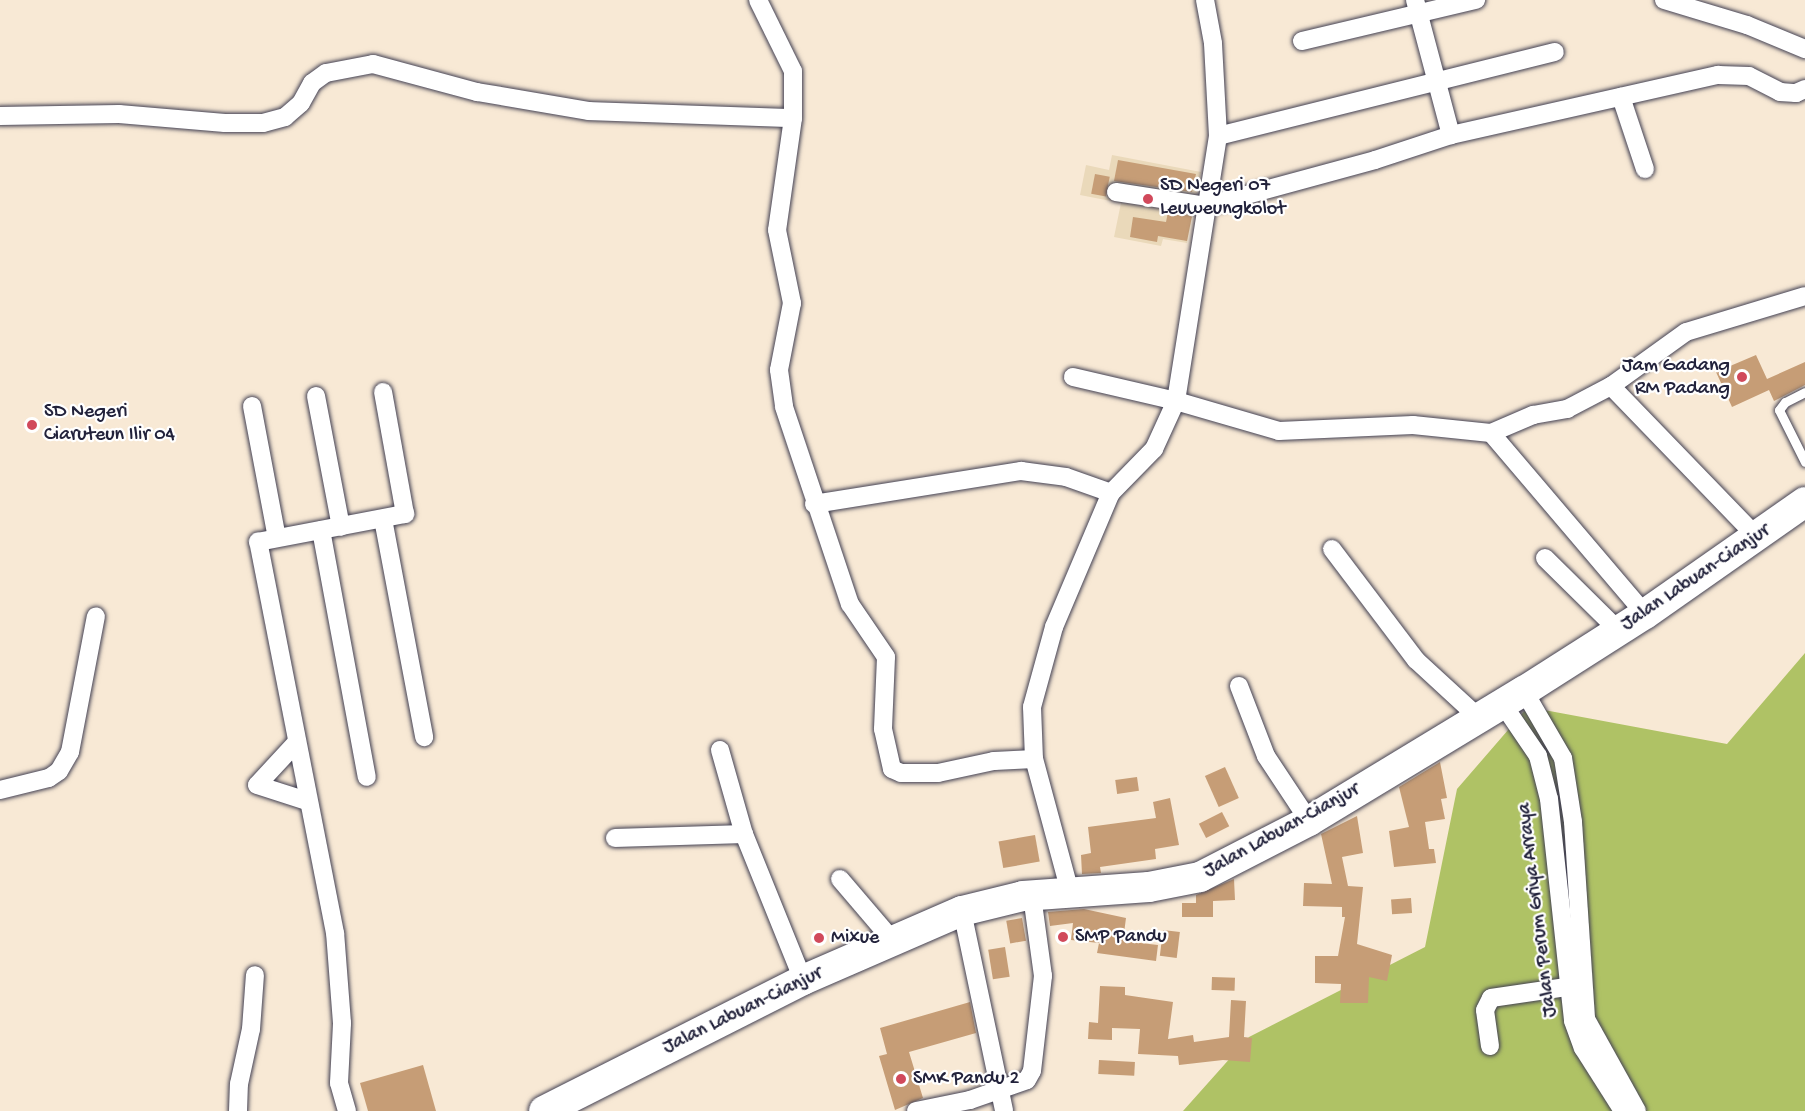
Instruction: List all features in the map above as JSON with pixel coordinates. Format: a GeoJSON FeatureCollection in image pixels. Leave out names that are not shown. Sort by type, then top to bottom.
{"type":"FeatureCollection","features":[{"type":"Feature","properties":{"kind":"highway","name":"Jalan Labuan-Cianjur"},"geometry":{"type":"LineString","coordinates":[[544,1111],[803,980],[962,911],[1032,896],[1149,886],[1200,878],[1309,821],[1501,704],[1645,614],[1805,502]]}},
{"type":"Feature","properties":{"kind":"street"},"geometry":{"type":"LineString","coordinates":[[758,0],[793,71],[794,118],[777,230],[792,303],[779,370],[784,407],[814,504],[850,604],[886,657],[883,729],[892,769],[901,773],[938,773],[994,761],[1034,759]]}},
{"type":"Feature","properties":{"kind":"street"},"geometry":{"type":"LineString","coordinates":[[1070,891],[1034,759],[1032,707],[1054,627],[1111,493],[1154,449],[1176,401],[1218,136],[1213,43],[1205,0]]}},
{"type":"Feature","properties":{"kind":"street"},"geometry":{"type":"LineString","coordinates":[[1302,41],[1417,7],[1476,0]]}},
{"type":"Feature","properties":{"kind":"street"},"geometry":{"type":"LineString","coordinates":[[1664,0],[1747,25],[1805,49]]}},
{"type":"Feature","properties":{"kind":"street"},"geometry":{"type":"LineString","coordinates":[[1417,7],[1451,135]]}},
{"type":"Feature","properties":{"kind":"street"},"geometry":{"type":"LineString","coordinates":[[1218,136],[1556,52]]}},
{"type":"Feature","properties":{"kind":"street"},"geometry":{"type":"LineString","coordinates":[[0,116],[119,114],[225,123],[263,123],[285,117],[301,104],[312,83],[326,74],[373,64],[477,92],[589,111],[794,118]]}},
{"type":"Feature","properties":{"kind":"street"},"geometry":{"type":"LineString","coordinates":[[1116,192],[1206,206],[1376,160],[1451,135],[1718,75],[1749,76],[1780,92],[1796,93],[1805,89]]}},
{"type":"Feature","properties":{"kind":"street"},"geometry":{"type":"LineString","coordinates":[[1621,97],[1645,169]]}},
{"type":"Feature","properties":{"kind":"street"},"geometry":{"type":"LineString","coordinates":[[1073,377],[1176,401],[1279,431],[1413,425],[1491,433],[1533,415],[1567,409],[1611,386],[1686,332],[1805,296]]}},
{"type":"Feature","properties":{"kind":"street"},"geometry":{"type":"LineString","coordinates":[[1611,386],[1757,537]]}},
{"type":"Feature","properties":{"kind":"street"},"geometry":{"type":"LineString","coordinates":[[347,1111],[339,1083],[342,1023],[335,933],[307,801],[258,542],[405,514],[383,392]]}},
{"type":"Feature","properties":{"kind":"street"},"geometry":{"type":"LineString","coordinates":[[316,396],[341,527]]}},
{"type":"Feature","properties":{"kind":"street"},"geometry":{"type":"LineString","coordinates":[[252,406],[277,538]]}},
{"type":"Feature","properties":{"kind":"street"},"geometry":{"type":"LineString","coordinates":[[1491,433],[1645,614]]}},
{"type":"Feature","properties":{"kind":"street"},"geometry":{"type":"LineString","coordinates":[[814,504],[1021,471],[1066,477],[1111,493]]}},
{"type":"Feature","properties":{"kind":"street"},"geometry":{"type":"LineString","coordinates":[[383,519],[424,737]]}},
{"type":"Feature","properties":{"kind":"street"},"geometry":{"type":"LineString","coordinates":[[321,530],[367,777]]}},
{"type":"Feature","properties":{"kind":"street"},"geometry":{"type":"LineString","coordinates":[[1332,549],[1416,660],[1501,704],[1563,758],[1581,926],[1575,985],[1586,1019],[1637,1111]]}},
{"type":"Feature","properties":{"kind":"street"},"geometry":{"type":"LineString","coordinates":[[1545,558],[1618,630]]}},
{"type":"Feature","properties":{"kind":"street"},"geometry":{"type":"LineString","coordinates":[[0,790],[49,778],[59,771],[70,752],[96,616]]}},
{"type":"Feature","properties":{"kind":"street"},"geometry":{"type":"LineString","coordinates":[[1239,686],[1266,756],[1309,821]]}},
{"type":"Feature","properties":{"kind":"street","name":"Jalan Perum Griya Arraya"},"geometry":{"type":"LineString","coordinates":[[1501,704],[1538,756],[1549,799],[1575,985],[1574,1021],[1583,1048],[1623,1111]]}},
{"type":"Feature","properties":{"kind":"street"},"geometry":{"type":"LineString","coordinates":[[296,742],[257,785],[307,801]]}},
{"type":"Feature","properties":{"kind":"street"},"geometry":{"type":"LineString","coordinates":[[720,750],[744,834],[803,980]]}},
{"type":"Feature","properties":{"kind":"street"},"geometry":{"type":"LineString","coordinates":[[615,838],[744,834]]}},
{"type":"Feature","properties":{"kind":"street"},"geometry":{"type":"LineString","coordinates":[[840,879],[893,941]]}},
{"type":"Feature","properties":{"kind":"street"},"geometry":{"type":"LineString","coordinates":[[916,1111],[998,1090],[1027,1080],[1032,1071],[1043,976],[1032,896]]}},
{"type":"Feature","properties":{"kind":"street"},"geometry":{"type":"LineString","coordinates":[[962,911],[1004,1111]]}},
{"type":"Feature","properties":{"kind":"street"},"geometry":{"type":"LineString","coordinates":[[238,1111],[255,975]]}},
{"type":"Feature","properties":{"kind":"street"},"geometry":{"type":"LineString","coordinates":[[1490,1046],[1485,1010],[1491,998],[1575,985]]}},
{"type":"Feature","properties":{"kind":"lane"},"geometry":{"type":"LineString","coordinates":[[1805,392],[1785,402],[1779,410],[1805,462]]}},
{"type":"Feature","properties":{"kind":"shaded area","name":"SD Negeri 07 Leuweungkolot"},"geometry":{"type":"Polygon","coordinates":[[[1112,155],[1201,172],[1187,243],[1163,239],[1161,246],[1114,237],[1121,203],[1080,195],[1086,165],[1109,170],[1112,155]]]}},
{"type":"Feature","properties":{"kind":"green space"},"geometry":{"type":"Polygon","coordinates":[[[1805,653],[1805,1111],[1183,1111],[1249,1037],[1425,947],[1457,789],[1528,707],[1727,744],[1805,653]]]}},
{"type":"Feature","properties":{"kind":"building"},"geometry":{"type":"Polygon","coordinates":[[[1118,160],[1196,174],[1192,192],[1114,181],[1118,160]]]}},
{"type":"Feature","properties":{"kind":"building"},"geometry":{"type":"Polygon","coordinates":[[[1095,174],[1110,177],[1106,196],[1091,194],[1095,174]]]}},
{"type":"Feature","properties":{"kind":"building"},"geometry":{"type":"Polygon","coordinates":[[[1168,212],[1192,216],[1187,241],[1158,236],[1157,242],[1130,237],[1133,217],[1166,222],[1168,212]]]}},
{"type":"Feature","properties":{"kind":"building"},"geometry":{"type":"Polygon","coordinates":[[[1756,355],[1767,379],[1805,362],[1805,385],[1774,401],[1769,390],[1732,407],[1716,372],[1756,355]]]}},
{"type":"Feature","properties":{"kind":"building"},"geometry":{"type":"Polygon","coordinates":[[[1440,762],[1447,798],[1441,799],[1445,819],[1425,822],[1429,849],[1434,849],[1436,863],[1394,867],[1389,831],[1409,827],[1399,787],[1440,762]]]}},
{"type":"Feature","properties":{"kind":"building"},"geometry":{"type":"Polygon","coordinates":[[[1225,767],[1239,798],[1219,807],[1205,776],[1225,767]]]}},
{"type":"Feature","properties":{"kind":"building"},"geometry":{"type":"Polygon","coordinates":[[[1137,777],[1139,791],[1117,794],[1115,780],[1137,777]]]}},
{"type":"Feature","properties":{"kind":"building"},"geometry":{"type":"Polygon","coordinates":[[[1170,798],[1179,845],[1155,849],[1156,859],[1100,867],[1101,873],[1082,874],[1081,855],[1091,853],[1088,827],[1156,818],[1153,802],[1170,798]]]}},
{"type":"Feature","properties":{"kind":"building"},"geometry":{"type":"Polygon","coordinates":[[[1222,812],[1229,826],[1206,838],[1199,824],[1222,812]]]}},
{"type":"Feature","properties":{"kind":"building"},"geometry":{"type":"Polygon","coordinates":[[[1357,816],[1363,853],[1342,857],[1348,886],[1363,887],[1357,944],[1392,955],[1387,981],[1369,977],[1368,1003],[1340,1003],[1341,984],[1315,983],[1315,956],[1338,956],[1345,917],[1342,917],[1342,907],[1303,906],[1304,883],[1332,884],[1321,834],[1357,816]]]}},
{"type":"Feature","properties":{"kind":"building"},"geometry":{"type":"Polygon","coordinates":[[[1035,835],[1040,862],[1003,868],[999,841],[1035,835]]]}},
{"type":"Feature","properties":{"kind":"building"},"geometry":{"type":"Polygon","coordinates":[[[1234,879],[1235,900],[1213,901],[1213,917],[1182,917],[1182,903],[1196,903],[1196,895],[1234,879]]]}},
{"type":"Feature","properties":{"kind":"building"},"geometry":{"type":"Polygon","coordinates":[[[1411,898],[1412,913],[1392,914],[1391,899],[1411,898]]]}},
{"type":"Feature","properties":{"kind":"building"},"geometry":{"type":"Polygon","coordinates":[[[1084,909],[1126,918],[1123,941],[1158,945],[1156,961],[1097,953],[1099,943],[1071,940],[1073,923],[1050,926],[1048,912],[1084,909]]]}},
{"type":"Feature","properties":{"kind":"building"},"geometry":{"type":"Polygon","coordinates":[[[1022,918],[1026,941],[1010,943],[1006,921],[1022,918]]]}},
{"type":"Feature","properties":{"kind":"building"},"geometry":{"type":"Polygon","coordinates":[[[1163,930],[1180,932],[1177,958],[1160,956],[1163,930]]]}},
{"type":"Feature","properties":{"kind":"building"},"geometry":{"type":"Polygon","coordinates":[[[1005,947],[1010,977],[993,979],[988,950],[1005,947]]]}},
{"type":"Feature","properties":{"kind":"building"},"geometry":{"type":"Polygon","coordinates":[[[1212,977],[1235,978],[1235,991],[1212,990],[1212,977]]]}},
{"type":"Feature","properties":{"kind":"building"},"geometry":{"type":"Polygon","coordinates":[[[1100,986],[1125,987],[1125,995],[1173,1002],[1168,1039],[1193,1035],[1194,1042],[1229,1037],[1231,1000],[1246,1001],[1244,1037],[1252,1038],[1250,1062],[1223,1060],[1179,1065],[1178,1056],[1138,1054],[1140,1029],[1112,1028],[1112,1040],[1088,1039],[1089,1022],[1098,1023],[1100,986]]]}},
{"type":"Feature","properties":{"kind":"building","name":"SMK Pandu 2"},"geometry":{"type":"Polygon","coordinates":[[[970,1002],[976,1033],[909,1052],[923,1098],[895,1110],[879,1056],[887,1054],[880,1028],[970,1002]]]}},
{"type":"Feature","properties":{"kind":"building"},"geometry":{"type":"Polygon","coordinates":[[[1099,1060],[1135,1062],[1134,1076],[1098,1074],[1099,1060]]]}},
{"type":"Feature","properties":{"kind":"building"},"geometry":{"type":"Polygon","coordinates":[[[423,1065],[436,1111],[368,1111],[360,1083],[423,1065]]]}},
{"type":"Feature","properties":{"kind":"place","name":"SD Negeri 07 Leuweungkolot"},"geometry":{"type":"Point","coordinates":[1148,199]}},
{"type":"Feature","properties":{"kind":"place","name":"Jam Gadang RM Padang"},"geometry":{"type":"Point","coordinates":[1742,377]}},
{"type":"Feature","properties":{"kind":"place","name":"SD Negeri Ciaruteun Ilir 04"},"geometry":{"type":"Point","coordinates":[32,425]}},
{"type":"Feature","properties":{"kind":"place","name":"SMP Pandu"},"geometry":{"type":"Point","coordinates":[1063,937]}},
{"type":"Feature","properties":{"kind":"place","name":"Mixue"},"geometry":{"type":"Point","coordinates":[819,938]}},
{"type":"Feature","properties":{"kind":"place","name":"SMK Pandu 2"},"geometry":{"type":"Point","coordinates":[901,1079]}}]}
